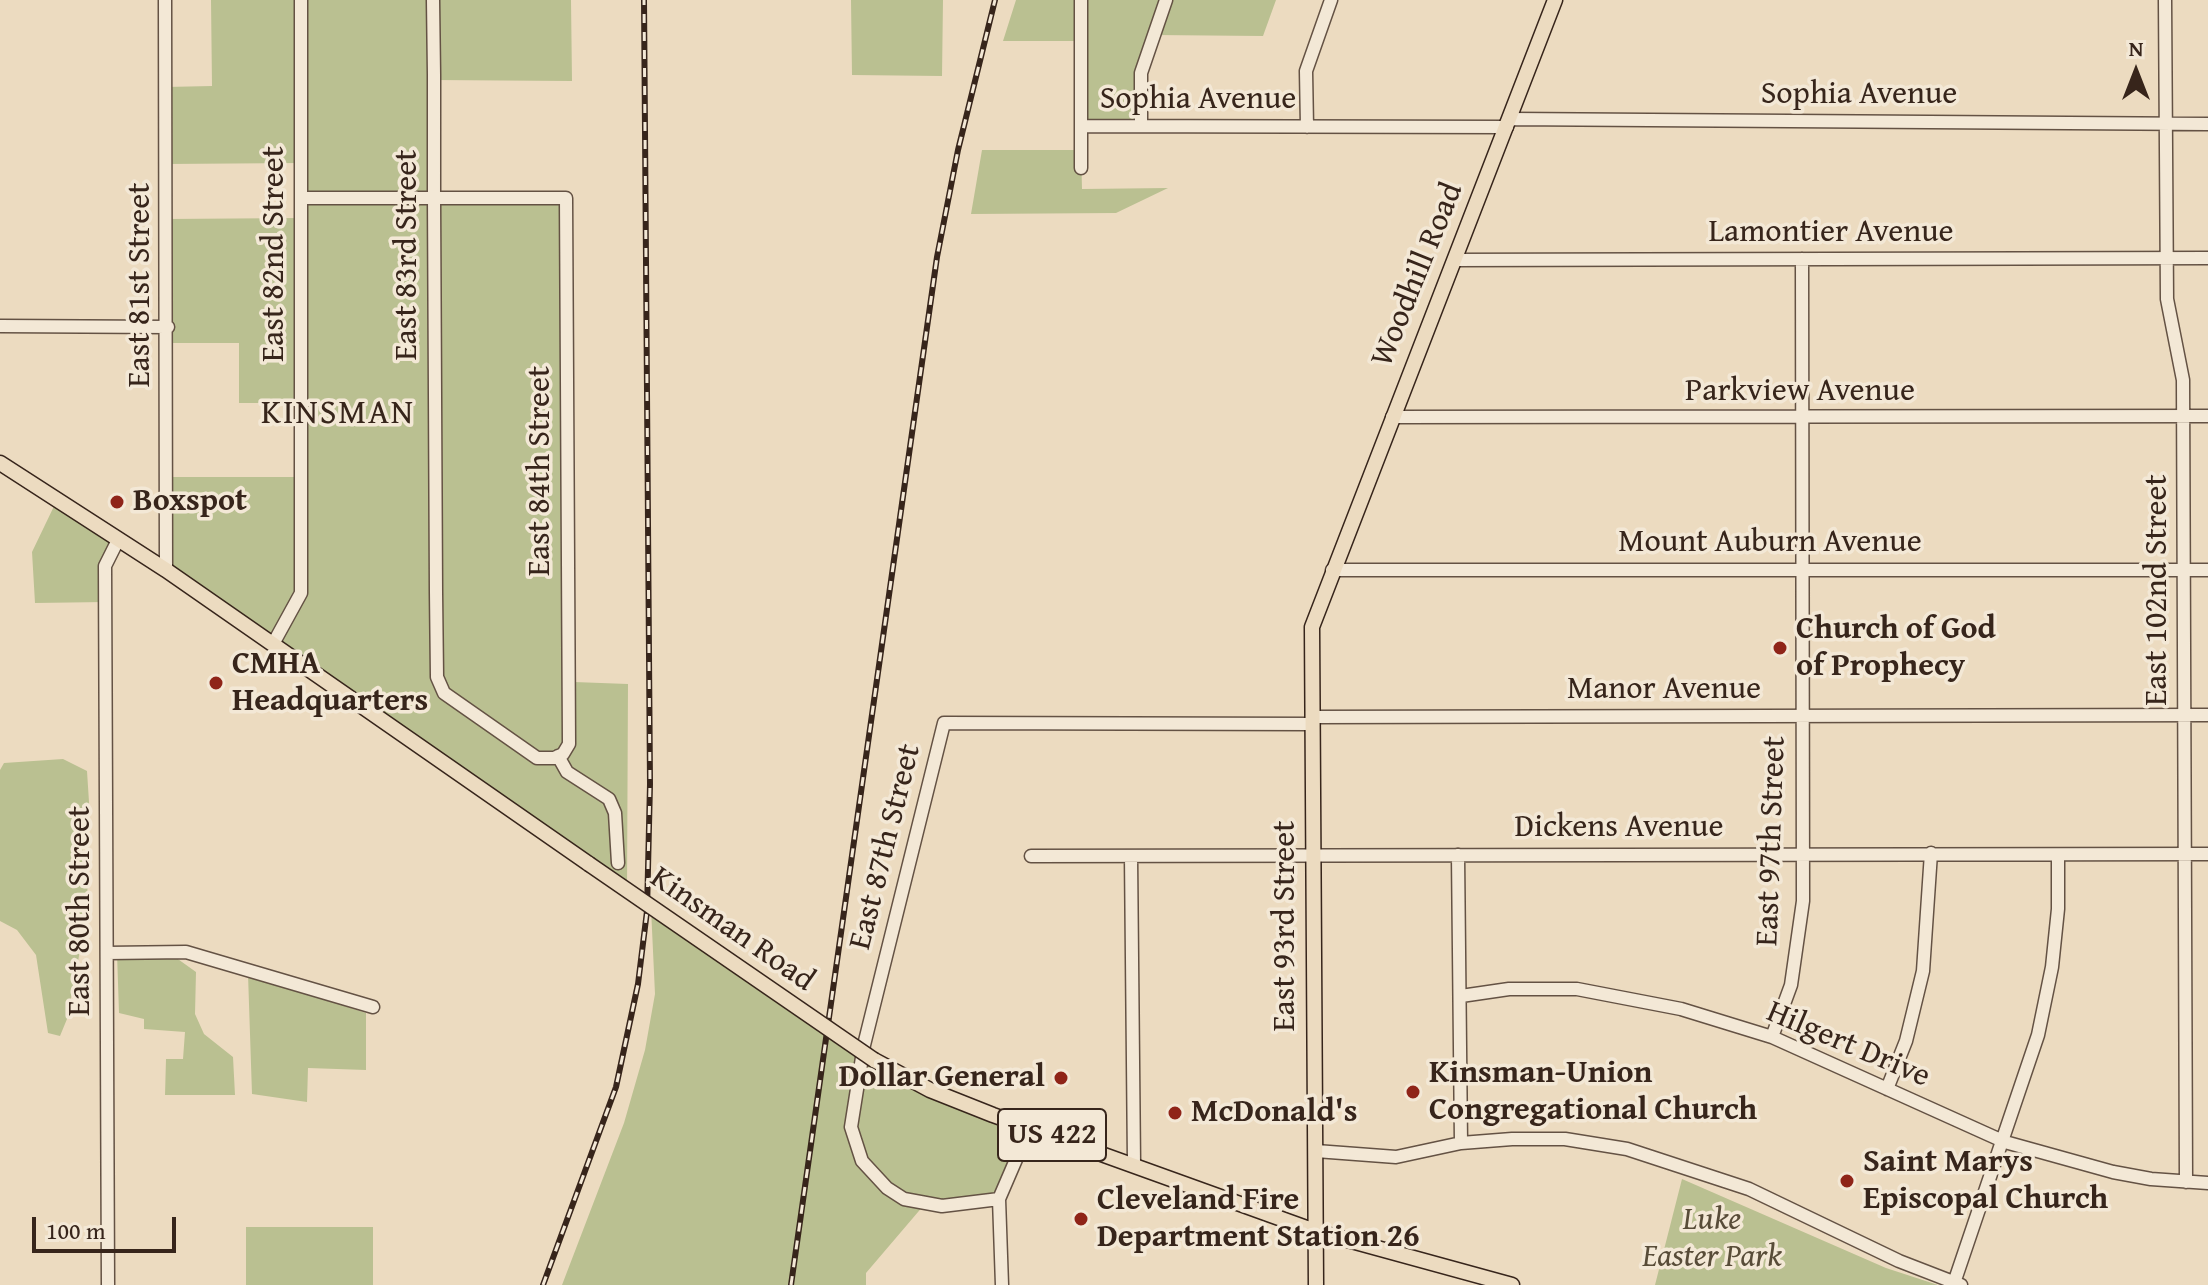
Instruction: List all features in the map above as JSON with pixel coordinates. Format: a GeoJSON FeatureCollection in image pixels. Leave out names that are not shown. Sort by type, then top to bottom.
{"type":"FeatureCollection","features":[{"type":"Feature","properties":{"kind":"main road","name":"Woodhill Road"},"geometry":{"type":"LineString","coordinates":[[1332,570],[1555,0]]}},
{"type":"Feature","properties":{"kind":"main road","name":"Kinsman Road"},"geometry":{"type":"LineString","coordinates":[[0,463],[166,570],[874,1060],[930,1090],[1315,1231],[1480,1281],[1512,1285]]}},
{"type":"Feature","properties":{"kind":"main road","name":"East 93rd Street"},"geometry":{"type":"LineString","coordinates":[[1316,1285],[1312,627],[1332,570]]}},
{"type":"Feature","properties":{"kind":"street","name":"East 81st Street"},"geometry":{"type":"LineString","coordinates":[[165,0],[168,327],[166,570]]}},
{"type":"Feature","properties":{"kind":"street","name":"East 82nd Street"},"geometry":{"type":"LineString","coordinates":[[273,644],[301,593],[301,0]]}},
{"type":"Feature","properties":{"kind":"street","name":"East 83rd Street"},"geometry":{"type":"LineString","coordinates":[[433,0],[437,677],[444,693],[537,758],[558,756]]}},
{"type":"Feature","properties":{"kind":"street"},"geometry":{"type":"LineString","coordinates":[[1081,0],[1081,168]]}},
{"type":"Feature","properties":{"kind":"street"},"geometry":{"type":"LineString","coordinates":[[1141,126],[1141,73],[1166,0]]}},
{"type":"Feature","properties":{"kind":"street"},"geometry":{"type":"LineString","coordinates":[[1307,127],[1306,71],[1331,0]]}},
{"type":"Feature","properties":{"kind":"street","name":"East 102nd Street"},"geometry":{"type":"LineString","coordinates":[[2165,0],[2167,299],[2183,380],[2184,416],[2186,1182]]}},
{"type":"Feature","properties":{"kind":"street","name":"Sophia Avenue"},"geometry":{"type":"LineString","coordinates":[[1081,126],[2208,124]]}},
{"type":"Feature","properties":{"kind":"street"},"geometry":{"type":"LineString","coordinates":[[301,198],[434,198]]}},
{"type":"Feature","properties":{"kind":"street","name":"East 84th Street"},"geometry":{"type":"LineString","coordinates":[[434,198],[566,198],[569,744],[558,756]]}},
{"type":"Feature","properties":{"kind":"street","name":"Lamontier Avenue"},"geometry":{"type":"LineString","coordinates":[[1454,260],[2208,258]]}},
{"type":"Feature","properties":{"kind":"street","name":"East 97th Street"},"geometry":{"type":"LineString","coordinates":[[1772,1037],[1791,985],[1801,935],[1802,259]]}},
{"type":"Feature","properties":{"kind":"street"},"geometry":{"type":"LineString","coordinates":[[0,326],[168,327]]}},
{"type":"Feature","properties":{"kind":"street","name":"Parkview Avenue"},"geometry":{"type":"LineString","coordinates":[[1392,417],[2208,416]]}},
{"type":"Feature","properties":{"kind":"street","name":"East 80th Street"},"geometry":{"type":"LineString","coordinates":[[108,1285],[105,566],[118,540]]}},
{"type":"Feature","properties":{"kind":"street","name":"Mount Auburn Avenue"},"geometry":{"type":"LineString","coordinates":[[1332,570],[2208,570]]}},
{"type":"Feature","properties":{"kind":"street","name":"Manor Avenue"},"geometry":{"type":"LineString","coordinates":[[944,723],[2208,715]]}},
{"type":"Feature","properties":{"kind":"street","name":"East 87th Street"},"geometry":{"type":"LineString","coordinates":[[944,723],[864,1045],[851,1127],[862,1161],[887,1188],[904,1199],[942,1206],[999,1199]]}},
{"type":"Feature","properties":{"kind":"street"},"geometry":{"type":"LineString","coordinates":[[558,756],[567,772],[609,799],[615,813],[618,863]]}},
{"type":"Feature","properties":{"kind":"street"},"geometry":{"type":"LineString","coordinates":[[1887,1089],[1906,1041],[1923,971],[1928,940],[1931,853]]}},
{"type":"Feature","properties":{"kind":"street","name":"Dickens Avenue"},"geometry":{"type":"LineString","coordinates":[[1031,856],[2208,854]]}},
{"type":"Feature","properties":{"kind":"street"},"geometry":{"type":"LineString","coordinates":[[1458,855],[1461,1143]]}},
{"type":"Feature","properties":{"kind":"street"},"geometry":{"type":"LineString","coordinates":[[1316,1151],[1396,1157],[1461,1143],[1565,1139],[1627,1149],[1749,1189],[1899,1261],[1957,1284],[2038,1035],[2052,967],[2058,909],[2058,855]]}},
{"type":"Feature","properties":{"kind":"street"},"geometry":{"type":"LineString","coordinates":[[1131,856],[1134,1164]]}},
{"type":"Feature","properties":{"kind":"street"},"geometry":{"type":"LineString","coordinates":[[107,953],[186,952],[373,1007]]}},
{"type":"Feature","properties":{"kind":"street","name":"Hilgert Drive"},"geometry":{"type":"LineString","coordinates":[[1461,996],[1546,988],[1606,993],[1681,1009],[1772,1037],[2005,1142],[2113,1172],[2208,1183]]}},
{"type":"Feature","properties":{"kind":"street"},"geometry":{"type":"LineString","coordinates":[[1002,1285],[999,1199],[1030,1127]]}},
{"type":"Feature","properties":{"kind":"green space"},"geometry":{"type":"Polygon","coordinates":[[[211,0],[571,0],[572,81],[434,80],[435,198],[572,198],[574,682],[628,684],[627,891],[166,570],[167,477],[301,477],[301,403],[239,403],[239,343],[167,343],[167,219],[301,218],[301,163],[166,164],[166,87],[212,86],[211,0]]]}},
{"type":"Feature","properties":{"kind":"green space"},"geometry":{"type":"Polygon","coordinates":[[[851,0],[943,0],[942,76],[852,75],[851,0]]]}},
{"type":"Feature","properties":{"kind":"green space"},"geometry":{"type":"Polygon","coordinates":[[[1016,0],[1276,0],[1263,36],[1154,35],[1141,73],[1141,126],[1081,126],[1081,41],[1003,41],[1016,0]]]}},
{"type":"Feature","properties":{"kind":"green space"},"geometry":{"type":"Polygon","coordinates":[[[982,150],[1081,150],[1082,189],[1168,188],[1116,213],[971,214],[982,150]]]}},
{"type":"Feature","properties":{"kind":"green space"},"geometry":{"type":"Polygon","coordinates":[[[57,500],[118,540],[105,566],[105,602],[35,603],[32,552],[57,500]]]}},
{"type":"Feature","properties":{"kind":"green space"},"geometry":{"type":"Polygon","coordinates":[[[63,759],[87,771],[89,802],[82,854],[88,885],[79,956],[67,1019],[60,1036],[48,1033],[36,955],[17,930],[0,921],[0,770],[4,763],[63,759]]]}},
{"type":"Feature","properties":{"kind":"green space"},"geometry":{"type":"Polygon","coordinates":[[[651,908],[874,1060],[1030,1127],[999,1199],[924,1205],[866,1273],[866,1285],[562,1285],[624,1123],[645,1050],[655,994],[651,908]]]}},
{"type":"Feature","properties":{"kind":"green space"},"geometry":{"type":"Polygon","coordinates":[[[168,952],[196,972],[195,1014],[204,1034],[233,1057],[235,1095],[165,1095],[166,1059],[183,1059],[185,1032],[144,1029],[144,1019],[119,1013],[117,953],[168,952]]]}},
{"type":"Feature","properties":{"kind":"green space"},"geometry":{"type":"Polygon","coordinates":[[[248,974],[366,1013],[366,1070],[308,1068],[307,1102],[252,1094],[248,974]]]}},
{"type":"Feature","properties":{"kind":"green space","name":"Luke Easter Park"},"geometry":{"type":"Polygon","coordinates":[[[1682,1179],[1886,1268],[1938,1285],[1655,1285],[1682,1179]]]}},
{"type":"Feature","properties":{"kind":"green space"},"geometry":{"type":"Polygon","coordinates":[[[246,1227],[373,1227],[373,1285],[246,1285],[246,1227]]]}},
{"type":"Feature","properties":{"kind":"railway"},"geometry":{"type":"LineString","coordinates":[[543,1285],[616,1087],[638,984],[647,911],[650,784],[644,0]]}},
{"type":"Feature","properties":{"kind":"railway"},"geometry":{"type":"LineString","coordinates":[[791,1285],[937,257],[958,150],[995,0]]}},
{"type":"Feature","properties":{"kind":"place","name":"Boxspot"},"geometry":{"type":"Point","coordinates":[117,502]}},
{"type":"Feature","properties":{"kind":"place","name":"Church of God of Prophecy"},"geometry":{"type":"Point","coordinates":[1780,648]}},
{"type":"Feature","properties":{"kind":"place","name":"CMHA Headquarters"},"geometry":{"type":"Point","coordinates":[216,683]}},
{"type":"Feature","properties":{"kind":"place","name":"Dollar General"},"geometry":{"type":"Point","coordinates":[1061,1078]}},
{"type":"Feature","properties":{"kind":"place","name":"Kinsman-Union Congregational Church"},"geometry":{"type":"Point","coordinates":[1413,1092]}},
{"type":"Feature","properties":{"kind":"place","name":"McDonald's"},"geometry":{"type":"Point","coordinates":[1175,1113]}},
{"type":"Feature","properties":{"kind":"place","name":"Saint Marys Episcopal Church"},"geometry":{"type":"Point","coordinates":[1847,1181]}},
{"type":"Feature","properties":{"kind":"place","name":"Cleveland Fire Department Station 26"},"geometry":{"type":"Point","coordinates":[1081,1219]}},
{"type":"Feature","properties":{"kind":"district","name":"KINSMAN"},"geometry":{"type":"Point","coordinates":[338,414]}}]}
